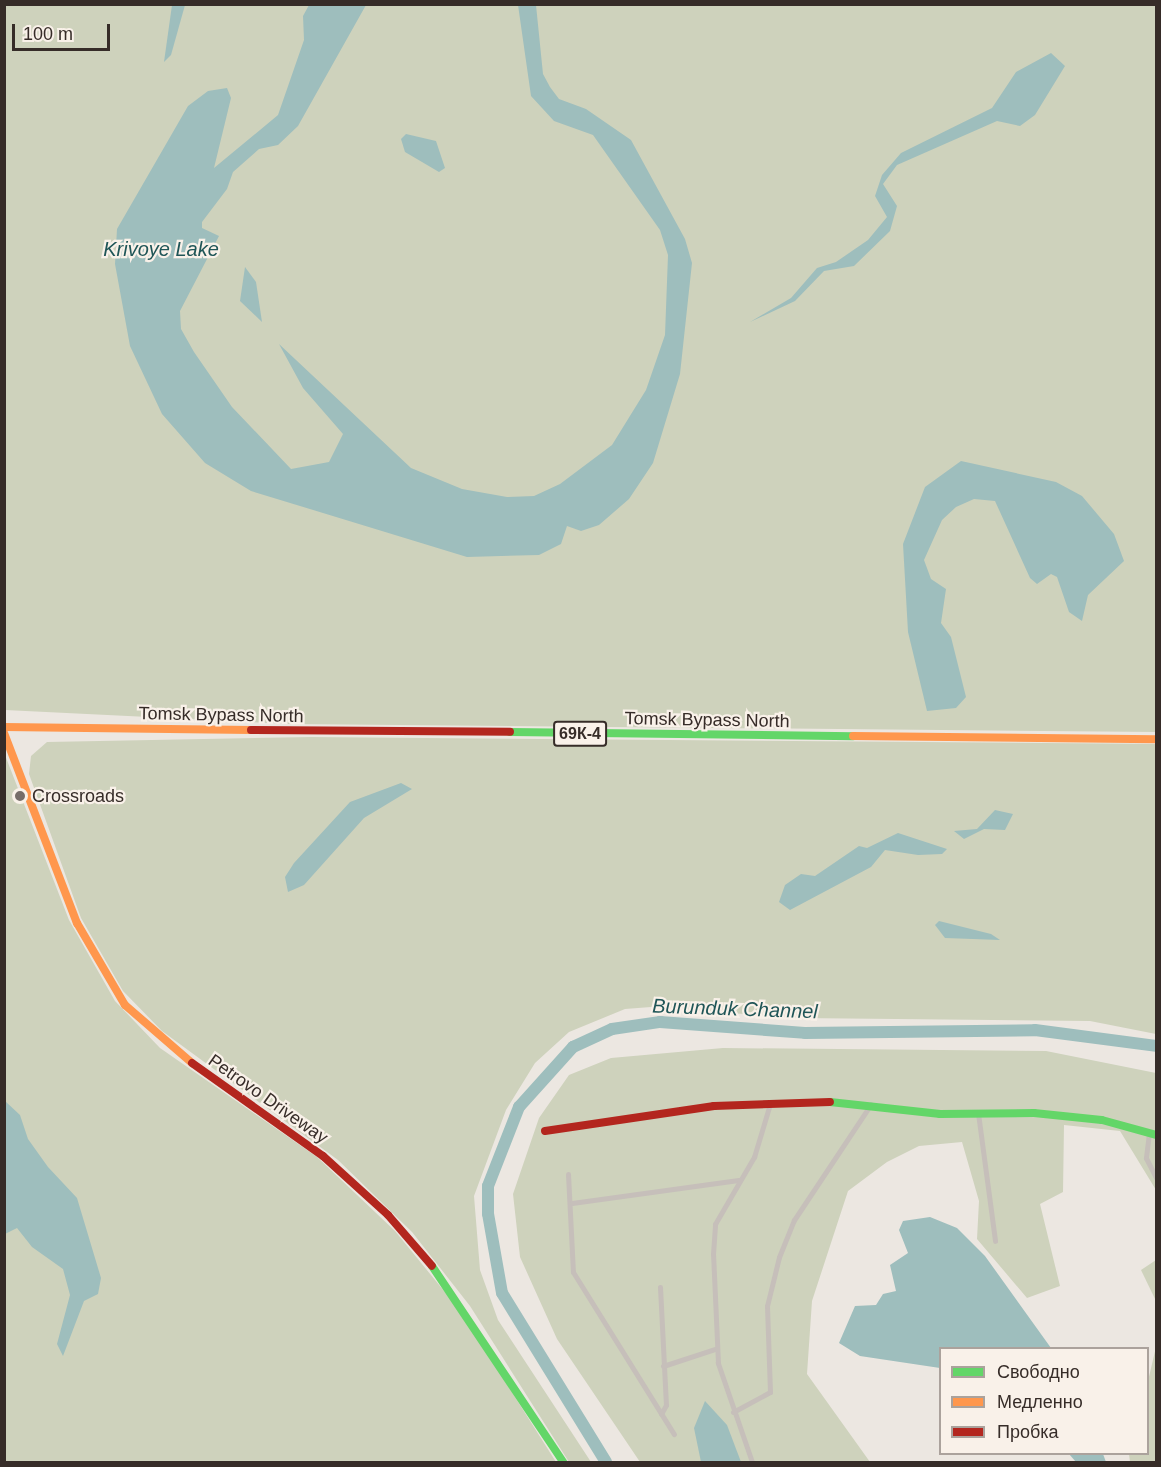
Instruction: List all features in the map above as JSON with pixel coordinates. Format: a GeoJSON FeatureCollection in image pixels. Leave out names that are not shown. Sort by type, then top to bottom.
{"type":"FeatureCollection","features":[{"type":"Feature","properties":{"kind":"street","name":"Tomsk Bypass North"},"geometry":{"type":"LineString","coordinates":[[4,727],[1156,739]]}},
{"type":"Feature","properties":{"kind":"street","name":"Petrovo Driveway"},"geometry":{"type":"LineString","coordinates":[[4,733],[77,923],[125,1005],[179,1054],[323,1156],[388,1215],[449,1287],[562,1462]]}},
{"type":"Feature","properties":{"kind":"street"},"geometry":{"type":"LineString","coordinates":[[733,1412],[770,1392],[767,1306],[779,1257],[794,1220],[871,1104]]}},
{"type":"Feature","properties":{"kind":"street"},"geometry":{"type":"LineString","coordinates":[[545,1131],[667,1111],[871,1104],[940,1114],[978,1113],[1102,1120],[1153,1134],[1146,1158],[1156,1178]]}},
{"type":"Feature","properties":{"kind":"street"},"geometry":{"type":"LineString","coordinates":[[752,1462],[733,1412],[715,1349],[715,1224],[738,1180],[754,1157],[768,1107]]}},
{"type":"Feature","properties":{"kind":"street"},"geometry":{"type":"LineString","coordinates":[[978,1113],[995,1241]]}},
{"type":"Feature","properties":{"kind":"street"},"geometry":{"type":"LineString","coordinates":[[568,1174],[572,1203],[573,1272],[674,1434]]}},
{"type":"Feature","properties":{"kind":"street"},"geometry":{"type":"LineString","coordinates":[[572,1203],[738,1180]]}},
{"type":"Feature","properties":{"kind":"street"},"geometry":{"type":"LineString","coordinates":[[660,1287],[666,1405],[661,1414]]}},
{"type":"Feature","properties":{"kind":"street"},"geometry":{"type":"LineString","coordinates":[[663,1366],[715,1349]]}},
{"type":"Feature","properties":{"kind":"green space"},"geometry":{"type":"Polygon","coordinates":[[[5,5],[1156,5],[1156,732],[289,724],[5,710],[5,5]]]}},
{"type":"Feature","properties":{"kind":"green space"},"geometry":{"type":"Polygon","coordinates":[[[311,737],[1156,744],[1156,1034],[1090,1021],[798,1018],[651,1007],[625,1009],[569,1032],[535,1063],[506,1110],[474,1196],[480,1270],[498,1320],[591,1462],[569,1462],[470,1306],[412,1232],[338,1160],[162,1031],[123,991],[81,918],[29,774],[31,756],[47,742],[311,737]]]}},
{"type":"Feature","properties":{"kind":"green space"},"geometry":{"type":"Polygon","coordinates":[[[5,755],[69,920],[115,1001],[160,1048],[317,1157],[395,1231],[462,1313],[556,1462],[5,1462],[5,755]]]}},
{"type":"Feature","properties":{"kind":"green space"},"geometry":{"type":"Polygon","coordinates":[[[723,1048],[1046,1051],[1156,1073],[1156,1190],[1120,1131],[1064,1125],[1063,1192],[1040,1204],[1060,1286],[1027,1298],[977,1239],[979,1201],[962,1142],[919,1146],[887,1162],[848,1191],[812,1301],[807,1374],[870,1462],[640,1462],[557,1339],[520,1257],[513,1194],[539,1118],[569,1075],[611,1058],[723,1048]]]}},
{"type":"Feature","properties":{"kind":"green space"},"geometry":{"type":"Polygon","coordinates":[[[1156,1260],[1156,1301],[1141,1270],[1156,1260]]]}},
{"type":"Feature","properties":{"kind":"green space"},"geometry":{"type":"Polygon","coordinates":[[[1156,1347],[1156,1462],[1130,1462],[1129,1455],[1149,1455],[1149,1377],[1156,1347]]]}},
{"type":"Feature","properties":{"kind":"water"},"geometry":{"type":"Polygon","coordinates":[[[172,5],[185,5],[171,55],[164,62],[172,5]]]}},
{"type":"Feature","properties":{"kind":"water","name":"Krivoye Lake"},"geometry":{"type":"Polygon","coordinates":[[[309,5],[366,5],[298,126],[278,145],[259,149],[233,172],[227,189],[202,222],[202,228],[219,236],[180,311],[181,329],[232,407],[291,469],[329,462],[343,434],[303,388],[279,344],[411,468],[462,489],[507,497],[534,496],[560,484],[612,445],[646,390],[665,335],[668,255],[660,230],[593,135],[554,121],[531,96],[518,5],[536,5],[543,74],[550,87],[559,99],[586,109],[631,140],[685,239],[692,263],[680,374],[653,463],[629,499],[599,525],[581,531],[567,526],[561,544],[539,555],[467,557],[251,491],[205,463],[162,414],[130,346],[115,264],[117,229],[188,106],[208,91],[227,88],[231,98],[214,168],[278,115],[304,40],[303,16],[309,5]]]}},
{"type":"Feature","properties":{"kind":"water"},"geometry":{"type":"Polygon","coordinates":[[[1051,53],[1065,66],[1035,115],[1020,126],[997,121],[897,165],[883,184],[897,206],[890,231],[854,266],[824,271],[795,301],[750,322],[791,298],[817,268],[836,262],[868,240],[887,217],[875,196],[882,175],[901,153],[992,108],[1016,72],[1051,53]]]}},
{"type":"Feature","properties":{"kind":"water"},"geometry":{"type":"Polygon","coordinates":[[[406,134],[436,141],[445,168],[439,172],[405,152],[401,139],[406,134]]]}},
{"type":"Feature","properties":{"kind":"water"},"geometry":{"type":"Polygon","coordinates":[[[245,267],[256,282],[262,322],[240,301],[245,267]]]}},
{"type":"Feature","properties":{"kind":"water"},"geometry":{"type":"Polygon","coordinates":[[[961,461],[1056,482],[1082,496],[1114,534],[1124,561],[1088,595],[1082,621],[1069,612],[1057,577],[1051,574],[1037,584],[1030,578],[995,501],[974,499],[956,507],[942,520],[924,560],[931,579],[946,589],[941,623],[951,637],[966,697],[956,708],[927,711],[908,632],[903,544],[925,487],[961,461]]]}},
{"type":"Feature","properties":{"kind":"water"},"geometry":{"type":"Polygon","coordinates":[[[401,783],[412,789],[364,818],[304,885],[288,892],[285,877],[294,863],[350,802],[401,783]]]}},
{"type":"Feature","properties":{"kind":"water"},"geometry":{"type":"Polygon","coordinates":[[[995,810],[1013,814],[1005,830],[984,829],[964,839],[954,831],[977,829],[995,810]]]}},
{"type":"Feature","properties":{"kind":"water"},"geometry":{"type":"Polygon","coordinates":[[[898,833],[947,849],[942,854],[918,855],[885,850],[871,867],[790,910],[779,902],[785,885],[801,874],[815,876],[859,846],[867,848],[898,833]]]}},
{"type":"Feature","properties":{"kind":"water"},"geometry":{"type":"Polygon","coordinates":[[[939,921],[991,934],[1000,940],[945,938],[935,925],[939,921]]]}},
{"type":"Feature","properties":{"kind":"water"},"geometry":{"type":"Polygon","coordinates":[[[5,1101],[20,1115],[28,1139],[48,1167],[77,1198],[101,1278],[98,1294],[84,1301],[63,1356],[57,1344],[70,1295],[63,1269],[32,1247],[17,1228],[5,1234],[5,1101]]]}},
{"type":"Feature","properties":{"kind":"water"},"geometry":{"type":"Polygon","coordinates":[[[930,1217],[957,1228],[985,1256],[1050,1347],[939,1347],[939,1368],[860,1356],[839,1343],[855,1306],[876,1305],[883,1294],[896,1291],[890,1265],[908,1253],[899,1230],[903,1221],[930,1217]]]}},
{"type":"Feature","properties":{"kind":"water"},"geometry":{"type":"Polygon","coordinates":[[[705,1401],[727,1425],[741,1462],[701,1462],[694,1428],[705,1401]]]}},
{"type":"Feature","properties":{"kind":"water"},"geometry":{"type":"Polygon","coordinates":[[[1070,1455],[1103,1455],[1106,1462],[1076,1462],[1070,1455]]]}},
{"type":"Feature","properties":{"kind":"waterway","name":"Burunduk Channel"},"geometry":{"type":"LineString","coordinates":[[606,1462],[502,1293],[488,1214],[488,1186],[519,1107],[573,1047],[612,1029],[660,1022],[805,1033],[1035,1030],[1156,1046]]}},
{"type":"Feature","properties":{"kind":"traffic: fast"},"geometry":{"type":"LineString","coordinates":[[510,732],[853,736]]}},
{"type":"Feature","properties":{"kind":"traffic: fast"},"geometry":{"type":"LineString","coordinates":[[830,1102],[940,1114],[1034,1113],[1102,1120],[1156,1135]]}},
{"type":"Feature","properties":{"kind":"traffic: fast"},"geometry":{"type":"LineString","coordinates":[[432,1266],[563,1462]]}},
{"type":"Feature","properties":{"kind":"traffic: slow"},"geometry":{"type":"LineString","coordinates":[[4,727],[251,730]]}},
{"type":"Feature","properties":{"kind":"traffic: slow"},"geometry":{"type":"LineString","coordinates":[[4,733],[77,923],[125,1005],[192,1063]]}},
{"type":"Feature","properties":{"kind":"traffic: slow"},"geometry":{"type":"LineString","coordinates":[[853,736],[1156,739]]}},
{"type":"Feature","properties":{"kind":"traffic: jam"},"geometry":{"type":"LineString","coordinates":[[251,730],[510,732]]}},
{"type":"Feature","properties":{"kind":"traffic: jam"},"geometry":{"type":"LineString","coordinates":[[192,1063],[323,1156],[388,1215],[432,1266]]}},
{"type":"Feature","properties":{"kind":"traffic: jam"},"geometry":{"type":"LineString","coordinates":[[545,1131],[714,1106],[830,1102]]}},
{"type":"Feature","properties":{"kind":"place","name":"Crossroads"},"geometry":{"type":"Point","coordinates":[20,796]}}]}
